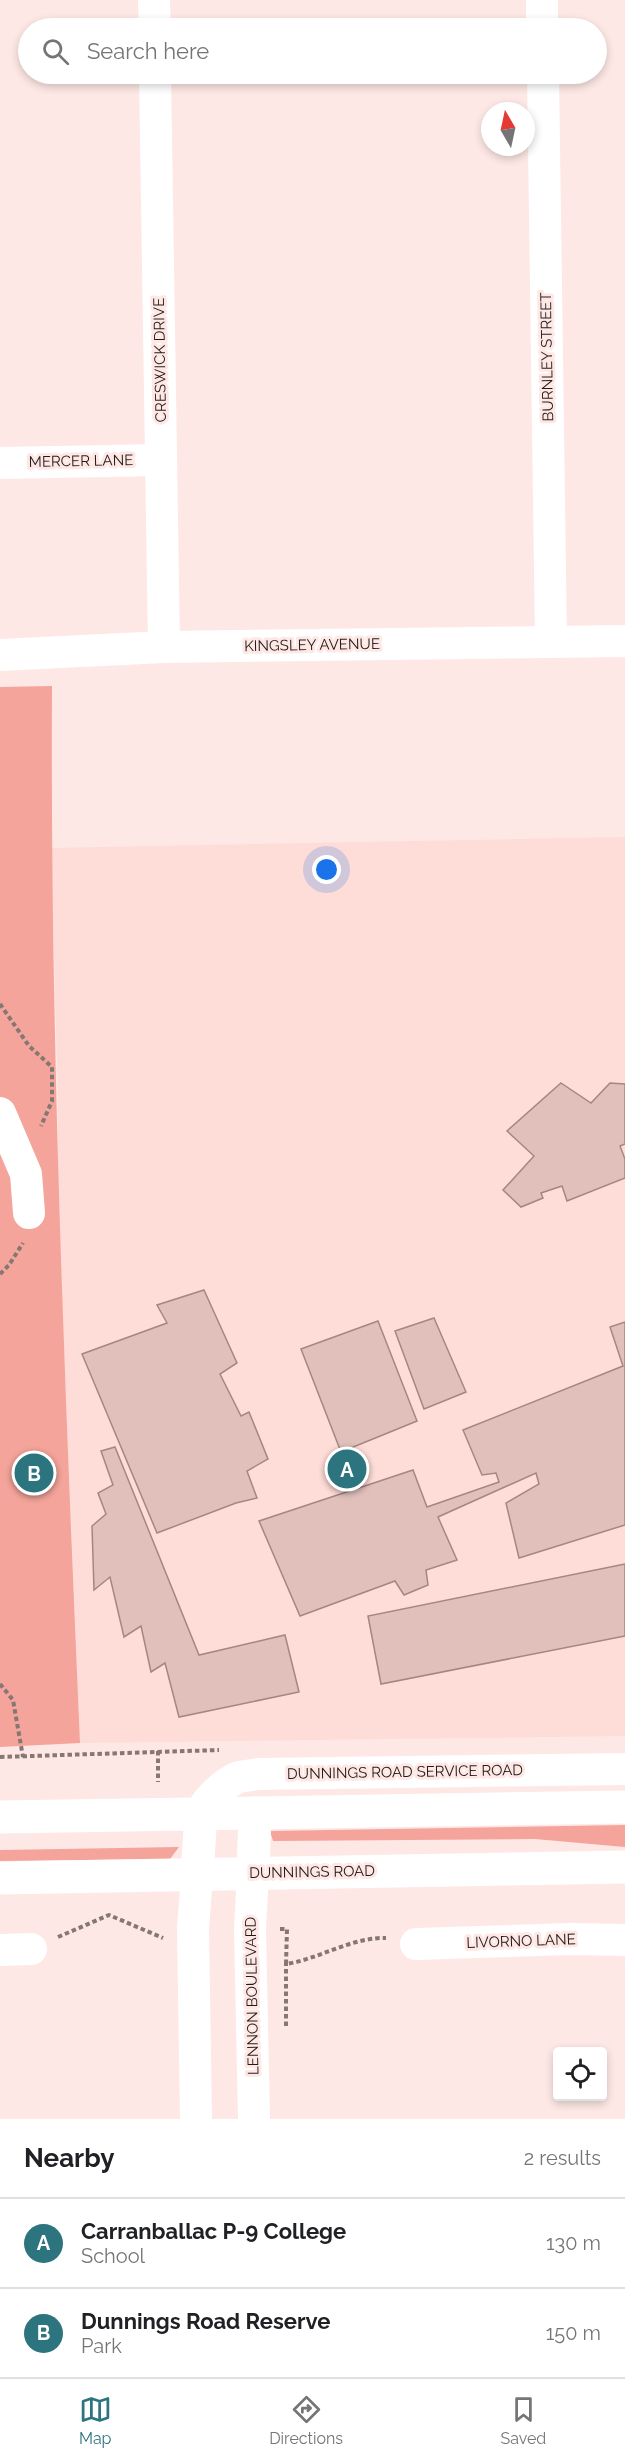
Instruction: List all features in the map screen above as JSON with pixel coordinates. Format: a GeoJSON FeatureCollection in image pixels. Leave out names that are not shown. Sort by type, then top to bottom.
{"type":"FeatureCollection","features":[{"type":"Feature","properties":{"kind":"main road"},"geometry":{"type":"LineString","coordinates":[[0,1817],[625,1807]]}},
{"type":"Feature","properties":{"kind":"main road"},"geometry":{"type":"LineString","coordinates":[[253,1873],[255,1813]]}},
{"type":"Feature","properties":{"kind":"main road"},"geometry":{"type":"LineString","coordinates":[[197,1875],[201,1814]]}},
{"type":"Feature","properties":{"kind":"main road","name":"DUNNINGS ROAD"},"geometry":{"type":"LineString","coordinates":[[0,1878],[625,1867]]}},
{"type":"Feature","properties":{"kind":"street"},"geometry":{"type":"LineString","coordinates":[[154,0],[155,18]]}},
{"type":"Feature","properties":{"kind":"street"},"geometry":{"type":"LineString","coordinates":[[542,0],[542,18]]}},
{"type":"Feature","properties":{"kind":"street","name":"CRESWICK DRIVE"},"geometry":{"type":"LineString","coordinates":[[156,84],[164,647]]}},
{"type":"Feature","properties":{"kind":"street","name":"BURNLEY STREET"},"geometry":{"type":"LineString","coordinates":[[543,84],[551,641]]}},
{"type":"Feature","properties":{"kind":"street","name":"MERCER LANE"},"geometry":{"type":"LineString","coordinates":[[0,463],[161,460]]}},
{"type":"Feature","properties":{"kind":"street","name":"KINGSLEY AVENUE"},"geometry":{"type":"LineString","coordinates":[[0,655],[164,647],[625,641]]}},
{"type":"Feature","properties":{"kind":"street"},"geometry":{"type":"LineString","coordinates":[[0,1113],[26,1174],[29,1213]]}},
{"type":"Feature","properties":{"kind":"street","name":"DUNNINGS ROAD SERVICE ROAD"},"geometry":{"type":"LineString","coordinates":[[201,1814],[202,1806],[227,1784],[238,1778],[258,1774],[625,1769]]}},
{"type":"Feature","properties":{"kind":"street","name":"LENNON BOULEVARD"},"geometry":{"type":"LineString","coordinates":[[253,1873],[250,1929],[254,2119]]}},
{"type":"Feature","properties":{"kind":"street"},"geometry":{"type":"LineString","coordinates":[[196,2119],[193,1929],[197,1875]]}},
{"type":"Feature","properties":{"kind":"street","name":"LIVORNO LANE"},"geometry":{"type":"LineString","coordinates":[[416,1944],[570,1939],[625,1940]]}},
{"type":"Feature","properties":{"kind":"street"},"geometry":{"type":"LineString","coordinates":[[0,1950],[31,1949]]}},
{"type":"Feature","properties":{"kind":"path"},"geometry":{"type":"LineString","coordinates":[[0,1004],[29,1046],[52,1067],[52,1101],[42,1120],[40,1132]]}},
{"type":"Feature","properties":{"kind":"path"},"geometry":{"type":"LineString","coordinates":[[0,1274],[24,1242],[29,1213]]}},
{"type":"Feature","properties":{"kind":"path"},"geometry":{"type":"LineString","coordinates":[[0,1684],[13,1700],[23,1757]]}},
{"type":"Feature","properties":{"kind":"path"},"geometry":{"type":"LineString","coordinates":[[31,1949],[109,1915],[161,1939]]}},
{"type":"Feature","properties":{"kind":"path"},"geometry":{"type":"LineString","coordinates":[[286,1929],[286,1964],[305,1961],[364,1941],[382,1938],[400,1938],[416,1944]]}},
{"type":"Feature","properties":{"kind":"shaded area"},"geometry":{"type":"Polygon","coordinates":[[[52,686],[56,1083],[80,1743],[0,1747],[0,687],[52,686]]]}},
{"type":"Feature","properties":{"kind":"shaded area"},"geometry":{"type":"Polygon","coordinates":[[[625,837],[625,1736],[80,1743],[58,1202],[58,1094],[51,848],[625,837]]]}},
{"type":"Feature","properties":{"kind":"shaded area"},"geometry":{"type":"Polygon","coordinates":[[[625,1825],[625,1847],[535,1839],[273,1841],[270,1831],[625,1825]]]}},
{"type":"Feature","properties":{"kind":"shaded area"},"geometry":{"type":"Polygon","coordinates":[[[179,1847],[170,1859],[0,1861],[0,1850],[179,1847]]]}},
{"type":"Feature","properties":{"kind":"building"},"geometry":{"type":"Polygon","coordinates":[[[561,1083],[591,1103],[610,1083],[625,1084],[625,1144],[620,1146],[625,1159],[625,1178],[567,1201],[562,1186],[541,1193],[543,1198],[521,1207],[503,1190],[534,1156],[507,1131],[561,1083]]]}},
{"type":"Feature","properties":{"kind":"building"},"geometry":{"type":"Polygon","coordinates":[[[204,1290],[237,1363],[220,1374],[241,1416],[249,1412],[268,1459],[247,1471],[257,1498],[236,1503],[157,1533],[82,1354],[167,1323],[157,1305],[204,1290]]]}},
{"type":"Feature","properties":{"kind":"building"},"geometry":{"type":"Polygon","coordinates":[[[434,1318],[466,1392],[424,1409],[395,1331],[434,1318]]]}},
{"type":"Feature","properties":{"kind":"building"},"geometry":{"type":"Polygon","coordinates":[[[378,1321],[417,1421],[341,1452],[301,1349],[378,1321]]]}},
{"type":"Feature","properties":{"kind":"building"},"geometry":{"type":"Polygon","coordinates":[[[625,1322],[625,1525],[519,1558],[506,1503],[539,1484],[536,1473],[438,1517],[457,1560],[426,1570],[428,1585],[404,1595],[395,1581],[300,1616],[259,1521],[413,1470],[427,1507],[499,1482],[496,1473],[482,1475],[463,1430],[623,1366],[610,1327],[625,1322]]]}},
{"type":"Feature","properties":{"kind":"building"},"geometry":{"type":"Polygon","coordinates":[[[115,1447],[199,1655],[285,1635],[299,1692],[179,1717],[165,1663],[151,1672],[141,1626],[124,1637],[110,1577],[94,1590],[92,1526],[106,1514],[98,1493],[113,1485],[101,1451],[115,1447]]]}},
{"type":"Feature","properties":{"kind":"building"},"geometry":{"type":"Polygon","coordinates":[[[625,1564],[625,1636],[381,1684],[368,1616],[625,1564]]]}},
{"type":"Feature","properties":{"kind":"place","name":"Carranballac P-9 College"},"geometry":{"type":"Point","coordinates":[347,1469]}},
{"type":"Feature","properties":{"kind":"place","name":"Dunnings Road Reserve"},"geometry":{"type":"Point","coordinates":[34,1473]}}]}
